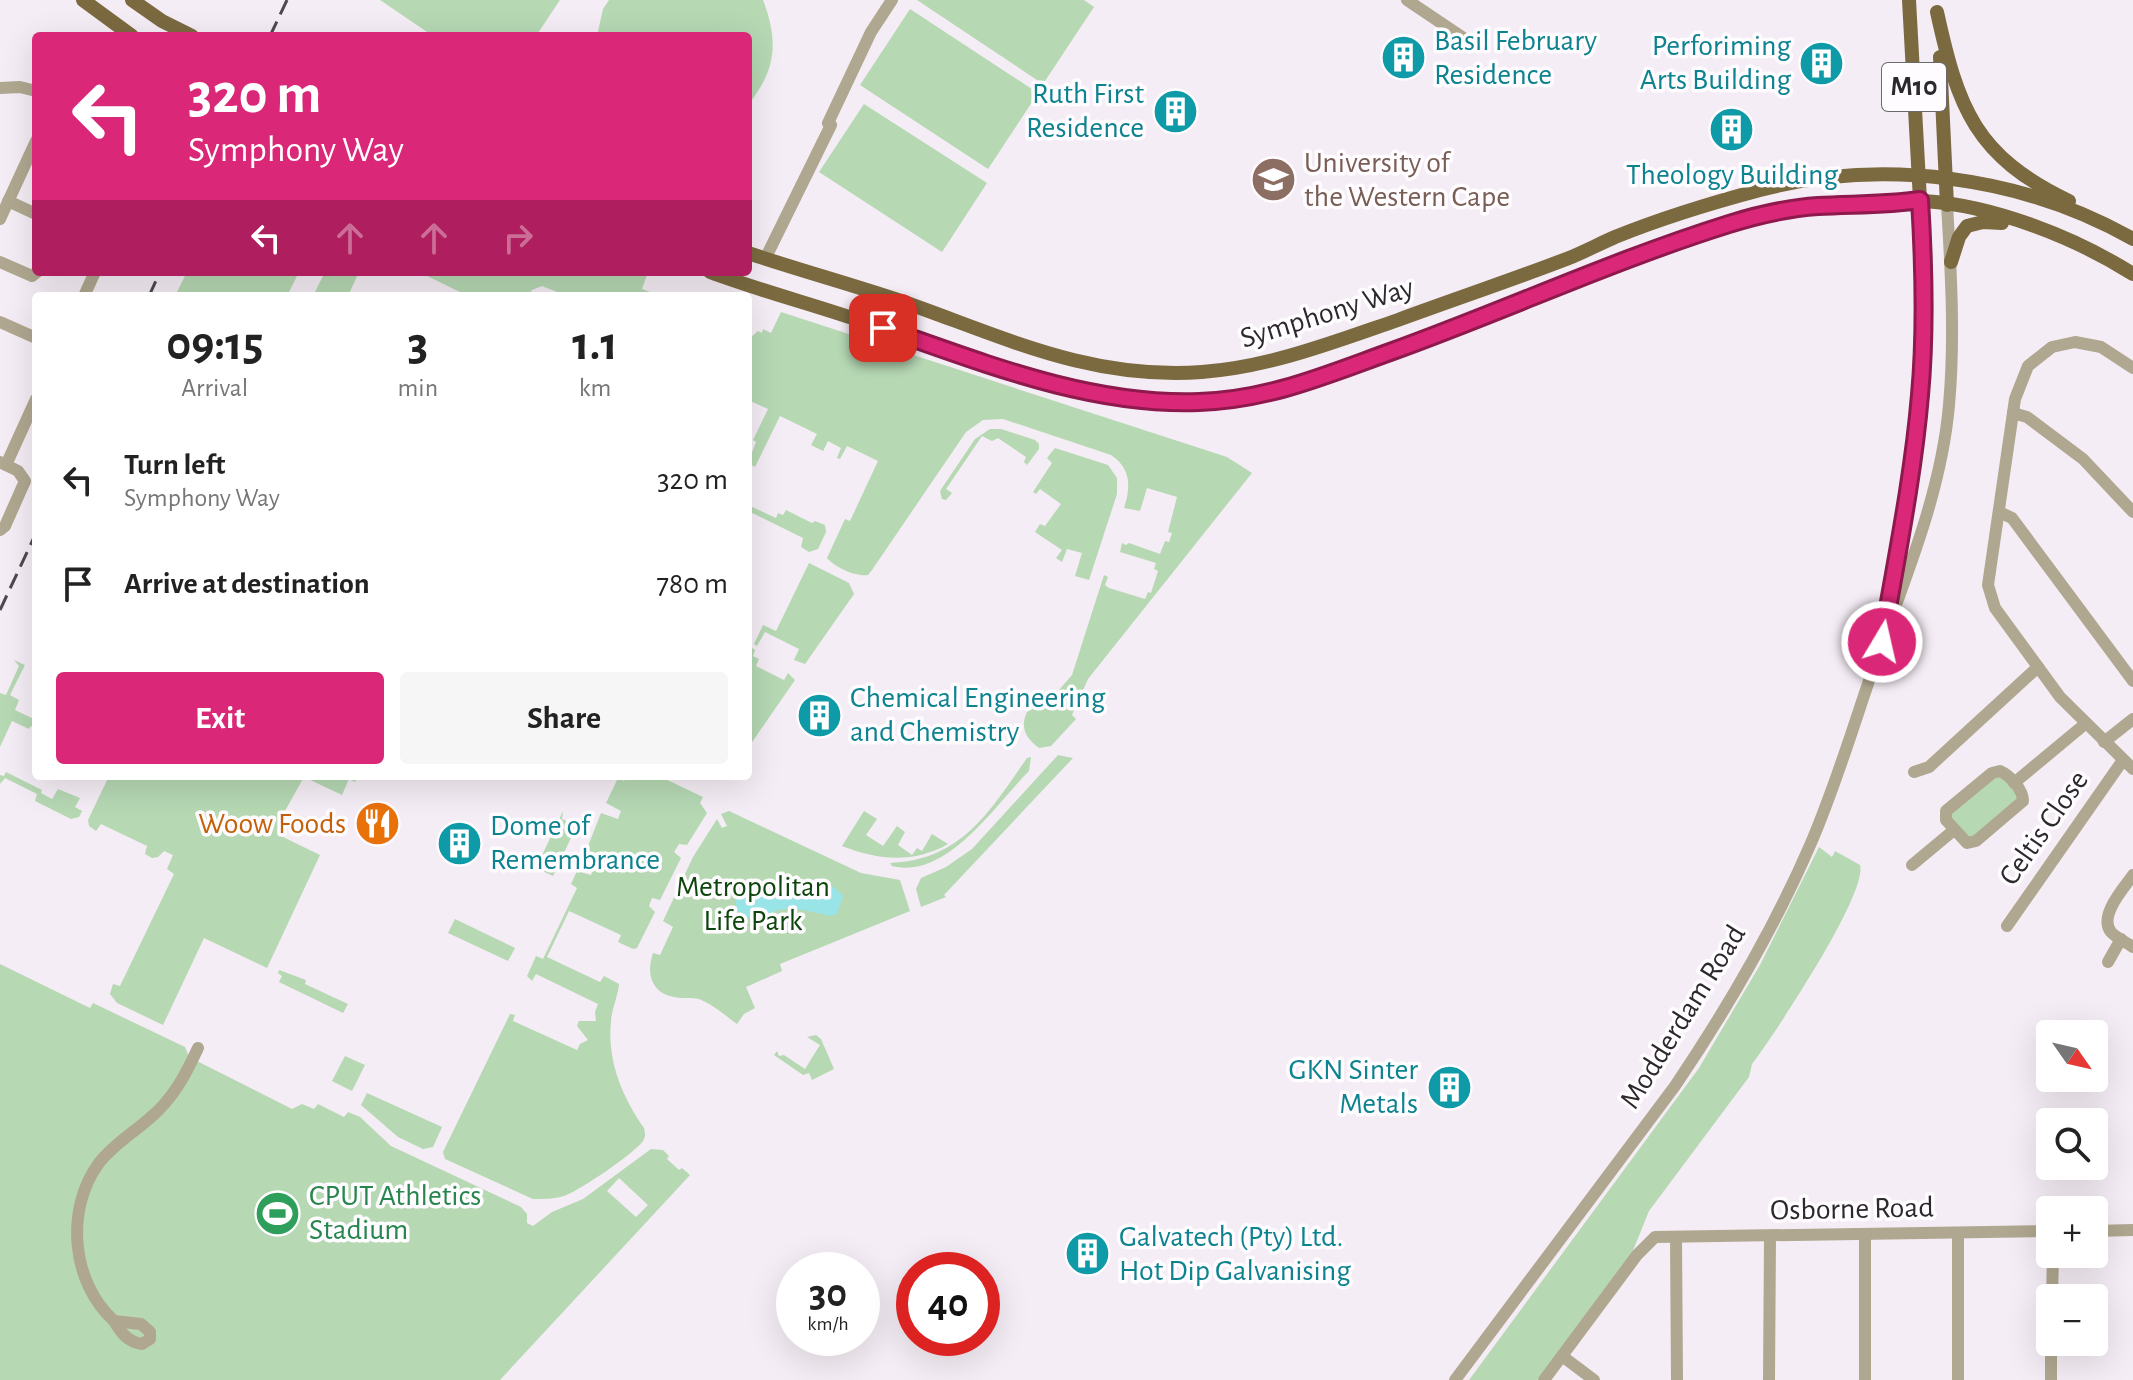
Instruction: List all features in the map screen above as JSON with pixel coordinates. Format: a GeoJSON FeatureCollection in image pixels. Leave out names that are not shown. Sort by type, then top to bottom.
{"type":"FeatureCollection","features":[{"type":"Feature","properties":{"kind":"main road"},"geometry":{"type":"LineString","coordinates":[[83,0],[127,32]]}},
{"type":"Feature","properties":{"kind":"main road"},"geometry":{"type":"LineString","coordinates":[[132,0],[184,32]]}},
{"type":"Feature","properties":{"kind":"main road","name":"M10"},"geometry":{"type":"LineString","coordinates":[[1909,0],[1920,200]]}},
{"type":"Feature","properties":{"kind":"main road"},"geometry":{"type":"LineString","coordinates":[[1937,6],[1956,88],[1984,138],[2028,180],[2080,206],[2133,239]]}},
{"type":"Feature","properties":{"kind":"main road","name":"M10"},"geometry":{"type":"LineString","coordinates":[[1937,6],[1947,205]]}},
{"type":"Feature","properties":{"kind":"main road","name":"Symphony Way"},"geometry":{"type":"LineString","coordinates":[[752,254],[1074,362],[1126,371],[1201,372],[1251,366],[1294,356],[1509,281],[1618,236],[1748,193],[1815,180],[1919,174],[1946,177],[2016,192],[2098,220]]}},
{"type":"Feature","properties":{"kind":"main road","name":"Symphony Way"},"geometry":{"type":"LineString","coordinates":[[722,276],[990,365],[1058,384],[1107,396],[1156,401],[1222,401],[1280,392],[1462,326],[1579,278],[1760,215],[1817,206],[1894,204],[1920,200],[2034,226]]}},
{"type":"Feature","properties":{"kind":"main road"},"geometry":{"type":"LineString","coordinates":[[1951,262],[1959,237],[1967,226],[1983,222],[2034,226],[2078,244],[2133,274]]}},
{"type":"Feature","properties":{"kind":"street"},"geometry":{"type":"LineString","coordinates":[[769,251],[831,125],[828,123],[871,32],[892,0]]}},
{"type":"Feature","properties":{"kind":"street"},"geometry":{"type":"LineString","coordinates":[[1407,0],[1468,41]]}},
{"type":"Feature","properties":{"kind":"street"},"geometry":{"type":"LineString","coordinates":[[0,88],[32,90]]}},
{"type":"Feature","properties":{"kind":"street"},"geometry":{"type":"LineString","coordinates":[[0,219],[32,153]]}},
{"type":"Feature","properties":{"kind":"street","name":"Modderdam Road"},"geometry":{"type":"LineString","coordinates":[[1882,642],[1900,546],[1921,391],[1924,307],[1920,200]]}},
{"type":"Feature","properties":{"kind":"street"},"geometry":{"type":"LineString","coordinates":[[8,201],[32,212]]}},
{"type":"Feature","properties":{"kind":"street","name":"Modderdam Road"},"geometry":{"type":"LineString","coordinates":[[1455,1380],[1675,1086],[1705,1041],[1765,937],[1812,841],[1882,642],[1897,609],[1942,452],[1949,406],[1951,359],[1951,262],[1947,205]]}},
{"type":"Feature","properties":{"kind":"street"},"geometry":{"type":"LineString","coordinates":[[0,262],[32,276]]}},
{"type":"Feature","properties":{"kind":"street"},"geometry":{"type":"LineString","coordinates":[[0,322],[32,336]]}},
{"type":"Feature","properties":{"kind":"street"},"geometry":{"type":"LineString","coordinates":[[2128,764],[2060,697],[1999,614],[1989,595],[1988,585],[2021,377],[2033,360],[2062,343],[2088,343],[2112,353],[2133,368]]}},
{"type":"Feature","properties":{"kind":"street"},"geometry":{"type":"LineString","coordinates":[[0,530],[25,481],[18,471],[3,463],[32,407]]}},
{"type":"Feature","properties":{"kind":"street"},"geometry":{"type":"LineString","coordinates":[[2013,413],[2027,417],[2078,455],[2133,512]]}},
{"type":"Feature","properties":{"kind":"street"},"geometry":{"type":"LineString","coordinates":[[1999,512],[2012,518],[2133,681]]}},
{"type":"Feature","properties":{"kind":"street"},"geometry":{"type":"LineString","coordinates":[[1914,772],[1929,767],[2038,667]]}},
{"type":"Feature","properties":{"kind":"street"},"geometry":{"type":"LineString","coordinates":[[2104,742],[2133,719]]}},
{"type":"Feature","properties":{"kind":"street"},"geometry":{"type":"LineString","coordinates":[[2014,783],[2085,724]]}},
{"type":"Feature","properties":{"kind":"street","name":"Celtis Close"},"geometry":{"type":"LineString","coordinates":[[2007,926],[2128,764]]}},
{"type":"Feature","properties":{"kind":"street"},"geometry":{"type":"LineString","coordinates":[[2004,772],[2022,793],[2023,801],[1976,841],[1967,843],[1954,830],[1945,818],[1948,808],[1992,773],[2004,772]]}},
{"type":"Feature","properties":{"kind":"street"},"geometry":{"type":"LineString","coordinates":[[1912,865],[1954,830]]}},
{"type":"Feature","properties":{"kind":"street"},"geometry":{"type":"LineString","coordinates":[[2133,875],[2107,918],[2109,929],[2133,947]]}},
{"type":"Feature","properties":{"kind":"street"},"geometry":{"type":"LineString","coordinates":[[2108,962],[2121,939]]}},
{"type":"Feature","properties":{"kind":"street"},"geometry":{"type":"LineString","coordinates":[[114,1321],[90,1289],[77,1250],[78,1218],[84,1193],[102,1159],[168,1101],[198,1048]]}},
{"type":"Feature","properties":{"kind":"street"},"geometry":{"type":"LineString","coordinates":[[2108,1231],[2133,1230]]}},
{"type":"Feature","properties":{"kind":"street","name":"Osborne Road"},"geometry":{"type":"LineString","coordinates":[[1562,1356],[1637,1255],[1655,1237],[2036,1231]]}},
{"type":"Feature","properties":{"kind":"street"},"geometry":{"type":"LineString","coordinates":[[1958,1233],[1958,1380]]}},
{"type":"Feature","properties":{"kind":"street"},"geometry":{"type":"LineString","coordinates":[[1769,1380],[1770,1236]]}},
{"type":"Feature","properties":{"kind":"street"},"geometry":{"type":"LineString","coordinates":[[1865,1236],[1865,1380]]}},
{"type":"Feature","properties":{"kind":"street"},"geometry":{"type":"LineString","coordinates":[[1676,1237],[1677,1380]]}},
{"type":"Feature","properties":{"kind":"street"},"geometry":{"type":"LineString","coordinates":[[1544,1380],[1562,1356],[1594,1380]]}},
{"type":"Feature","properties":{"kind":"street"},"geometry":{"type":"LineString","coordinates":[[2051,1356],[2051,1380]]}},
{"type":"Feature","properties":{"kind":"green space"},"geometry":{"type":"Polygon","coordinates":[[[380,0],[560,0],[539,32],[427,32],[380,0]]]}},
{"type":"Feature","properties":{"kind":"green space"},"geometry":{"type":"Polygon","coordinates":[[[609,0],[763,0],[773,42],[764,80],[752,99],[752,32],[598,32],[603,9],[609,0]]]}},
{"type":"Feature","properties":{"kind":"green space"},"geometry":{"type":"Polygon","coordinates":[[[917,0],[1084,0],[1094,7],[1043,84],[917,0]]]}},
{"type":"Feature","properties":{"kind":"green space"},"geometry":{"type":"Polygon","coordinates":[[[910,9],[1038,93],[988,169],[860,85],[910,9]]]}},
{"type":"Feature","properties":{"kind":"green space"},"geometry":{"type":"Polygon","coordinates":[[[864,104],[987,183],[942,252],[819,172],[864,104]]]}},
{"type":"Feature","properties":{"kind":"green space"},"geometry":{"type":"Polygon","coordinates":[[[185,276],[297,276],[289,292],[177,292],[185,276]]]}},
{"type":"Feature","properties":{"kind":"green space"},"geometry":{"type":"Polygon","coordinates":[[[323,276],[357,276],[350,292],[315,292],[323,276]]]}},
{"type":"Feature","properties":{"kind":"green space"},"geometry":{"type":"Polygon","coordinates":[[[427,276],[647,276],[642,289],[650,292],[557,292],[542,286],[531,292],[460,292],[427,276]]]}},
{"type":"Feature","properties":{"kind":"green space"},"geometry":{"type":"Polygon","coordinates":[[[781,312],[1227,457],[1252,473],[1088,679],[1072,715],[1076,719],[1051,746],[1039,748],[1027,736],[1024,727],[1027,712],[1059,690],[1072,675],[1104,575],[1108,577],[1105,585],[1109,588],[1145,599],[1148,592],[1151,593],[1158,571],[1154,569],[1156,563],[1120,552],[1122,543],[1160,554],[1172,533],[1168,532],[1177,497],[1147,488],[1140,511],[1124,508],[1128,478],[1118,460],[1111,455],[1003,419],[983,420],[966,432],[868,575],[846,571],[827,558],[845,519],[850,521],[878,461],[847,446],[840,459],[837,458],[841,448],[828,441],[823,451],[811,445],[817,434],[780,416],[755,467],[752,465],[756,442],[753,440],[768,409],[752,402],[752,336],[758,331],[762,333],[763,329],[771,333],[781,312]]]}},
{"type":"Feature","properties":{"kind":"green space"},"geometry":{"type":"Polygon","coordinates":[[[990,429],[1001,429],[1035,440],[1039,449],[1027,465],[1024,462],[1026,457],[998,438],[992,441],[982,436],[946,489],[952,493],[946,500],[942,499],[940,491],[975,439],[990,429]]]}},
{"type":"Feature","properties":{"kind":"green space"},"geometry":{"type":"Polygon","coordinates":[[[1055,448],[1108,465],[1117,478],[1117,494],[1089,580],[1075,576],[1082,553],[1067,549],[1062,562],[1056,558],[1062,550],[1035,532],[1040,524],[1045,526],[1061,504],[1040,489],[1036,494],[1033,492],[1052,463],[1047,458],[1055,448]]]}},
{"type":"Feature","properties":{"kind":"green space"},"geometry":{"type":"Polygon","coordinates":[[[752,507],[776,518],[778,513],[783,515],[786,510],[812,523],[815,521],[825,525],[826,532],[818,549],[809,552],[801,547],[803,538],[752,513],[752,507]]]}},
{"type":"Feature","properties":{"kind":"green space"},"geometry":{"type":"Polygon","coordinates":[[[809,563],[849,583],[854,594],[805,664],[794,660],[799,649],[765,632],[757,646],[754,644],[763,625],[776,631],[809,563]]]}},
{"type":"Feature","properties":{"kind":"green space"},"geometry":{"type":"Polygon","coordinates":[[[752,648],[755,650],[753,656],[759,659],[756,666],[784,680],[788,673],[795,680],[752,742],[752,648]]]}},
{"type":"Feature","properties":{"kind":"green space"},"geometry":{"type":"Polygon","coordinates":[[[14,660],[25,665],[10,695],[19,700],[15,710],[32,718],[32,726],[29,729],[12,721],[0,747],[0,693],[6,695],[19,666],[14,660]]]}},
{"type":"Feature","properties":{"kind":"green space"},"geometry":{"type":"Polygon","coordinates":[[[1058,755],[1073,758],[944,895],[946,897],[921,907],[916,889],[921,878],[946,867],[972,849],[1058,755]]]}},
{"type":"Feature","properties":{"kind":"green space"},"geometry":{"type":"Polygon","coordinates":[[[1031,757],[1029,771],[986,819],[951,851],[932,862],[912,867],[892,866],[890,863],[937,853],[972,829],[1027,758],[1031,757]]]}},
{"type":"Feature","properties":{"kind":"green space"},"geometry":{"type":"Polygon","coordinates":[[[6,772],[42,790],[41,793],[52,799],[58,789],[80,798],[75,807],[82,811],[79,817],[71,819],[35,801],[37,794],[5,778],[0,784],[0,775],[4,776],[6,772]]]}},
{"type":"Feature","properties":{"kind":"green space"},"geometry":{"type":"Polygon","coordinates":[[[1994,774],[2003,775],[2019,799],[1969,840],[1949,819],[1950,810],[1994,774]]]}},
{"type":"Feature","properties":{"kind":"green space"},"geometry":{"type":"Polygon","coordinates":[[[107,780],[302,780],[281,818],[283,820],[277,834],[320,855],[267,968],[204,938],[163,1025],[117,1003],[110,994],[113,984],[120,986],[174,874],[167,869],[173,855],[164,851],[152,858],[145,854],[147,846],[101,824],[96,831],[89,826],[88,820],[107,780]]]}},
{"type":"Feature","properties":{"kind":"green space"},"geometry":{"type":"Polygon","coordinates":[[[310,780],[349,780],[342,795],[310,780]]]}},
{"type":"Feature","properties":{"kind":"green space"},"geometry":{"type":"Polygon","coordinates":[[[617,780],[667,780],[703,797],[700,803],[707,813],[687,845],[679,844],[674,852],[681,858],[660,900],[652,898],[649,906],[655,912],[637,948],[618,942],[621,935],[569,911],[547,957],[600,982],[604,976],[619,984],[611,1021],[611,1050],[618,1078],[644,1128],[645,1138],[618,1162],[571,1193],[556,1198],[533,1199],[445,1159],[443,1152],[510,1014],[515,1015],[513,1021],[577,1050],[580,1044],[588,1040],[577,1026],[579,1021],[596,1021],[598,1004],[536,974],[532,981],[527,976],[536,956],[543,959],[577,888],[571,884],[577,871],[591,875],[594,867],[582,861],[601,813],[618,819],[621,811],[606,803],[617,780]]]}},
{"type":"Feature","properties":{"kind":"green space"},"geometry":{"type":"Polygon","coordinates":[[[563,811],[562,819],[575,825],[580,820],[587,825],[578,823],[553,876],[536,868],[563,811]]]}},
{"type":"Feature","properties":{"kind":"green space","name":"Metropolitan Life Park"},"geometry":{"type":"Polygon","coordinates":[[[729,811],[861,873],[900,880],[910,911],[780,964],[782,971],[746,987],[755,1008],[744,1014],[737,1024],[699,999],[666,995],[655,987],[650,968],[653,953],[660,955],[673,927],[663,921],[693,857],[717,819],[722,828],[727,826],[721,814],[729,811]]]}},
{"type":"Feature","properties":{"kind":"green space"},"geometry":{"type":"Polygon","coordinates":[[[864,811],[877,819],[866,835],[883,846],[897,826],[905,832],[898,845],[912,855],[917,848],[922,851],[932,834],[948,844],[922,855],[895,858],[842,846],[864,811]]]}},
{"type":"Feature","properties":{"kind":"green space"},"geometry":{"type":"Polygon","coordinates":[[[1819,847],[1832,857],[1835,851],[1860,865],[1859,881],[1835,933],[1798,996],[1752,1064],[1749,1077],[1649,1211],[1632,1253],[1537,1380],[1469,1380],[1699,1068],[1760,965],[1819,847]]]}},
{"type":"Feature","properties":{"kind":"green space"},"geometry":{"type":"Polygon","coordinates":[[[455,919],[515,948],[508,961],[448,933],[455,919]]]}},
{"type":"Feature","properties":{"kind":"green space"},"geometry":{"type":"Polygon","coordinates":[[[0,964],[90,1008],[93,1003],[185,1047],[189,1057],[292,1109],[302,1104],[314,1109],[318,1104],[344,1117],[348,1112],[360,1117],[391,1146],[521,1207],[527,1214],[527,1223],[533,1226],[552,1212],[583,1199],[651,1149],[663,1150],[669,1156],[667,1159],[690,1175],[500,1380],[0,1380],[0,964]],[[619,1178],[607,1191],[636,1217],[648,1205],[619,1178]]]}},
{"type":"Feature","properties":{"kind":"green space"},"geometry":{"type":"Polygon","coordinates":[[[279,970],[306,980],[305,984],[348,1004],[343,1013],[279,982],[282,976],[279,970]]]}},
{"type":"Feature","properties":{"kind":"green space"},"geometry":{"type":"Polygon","coordinates":[[[816,1035],[821,1039],[834,1069],[812,1080],[809,1073],[803,1075],[774,1055],[777,1051],[779,1056],[784,1055],[805,1069],[820,1045],[807,1037],[816,1035]]]}},
{"type":"Feature","properties":{"kind":"green space"},"geometry":{"type":"Polygon","coordinates":[[[345,1056],[365,1065],[352,1091],[332,1081],[345,1056]]]}},
{"type":"Feature","properties":{"kind":"green space"},"geometry":{"type":"Polygon","coordinates":[[[367,1093],[442,1127],[433,1147],[423,1149],[398,1137],[361,1105],[367,1093]]]}},
{"type":"Feature","properties":{"kind":"water"},"geometry":{"type":"Polygon","coordinates":[[[751,879],[777,885],[820,881],[843,896],[837,914],[830,916],[785,909],[751,919],[737,911],[736,901],[740,888],[751,879]]]}},
{"type":"Feature","properties":{"kind":"railway"},"geometry":{"type":"LineString","coordinates":[[272,32],[287,0]]}},
{"type":"Feature","properties":{"kind":"railway"},"geometry":{"type":"LineString","coordinates":[[151,292],[158,276]]}},
{"type":"Feature","properties":{"kind":"railway"},"geometry":{"type":"LineString","coordinates":[[0,610],[32,542]]}},
{"type":"Feature","properties":{"kind":"place","name":"Basil February Residence"},"geometry":{"type":"Point","coordinates":[1403,58]}},
{"type":"Feature","properties":{"kind":"place","name":"Perforiming Arts Building"},"geometry":{"type":"Point","coordinates":[1822,63]}},
{"type":"Feature","properties":{"kind":"place","name":"Ruth First Residence"},"geometry":{"type":"Point","coordinates":[1175,111]}},
{"type":"Feature","properties":{"kind":"place","name":"Theology Building"},"geometry":{"type":"Point","coordinates":[1732,129]}},
{"type":"Feature","properties":{"kind":"place","name":"University of the Western Cape"},"geometry":{"type":"Point","coordinates":[1273,180]}},
{"type":"Feature","properties":{"kind":"place","name":"Chemical Engineering and Chemistry"},"geometry":{"type":"Point","coordinates":[819,715]}},
{"type":"Feature","properties":{"kind":"place","name":"Woow Foods"},"geometry":{"type":"Point","coordinates":[377,824]}},
{"type":"Feature","properties":{"kind":"place","name":"Dome of Remembrance"},"geometry":{"type":"Point","coordinates":[459,843]}},
{"type":"Feature","properties":{"kind":"place","name":"GKN Sinter Metals"},"geometry":{"type":"Point","coordinates":[1449,1087]}},
{"type":"Feature","properties":{"kind":"place","name":"CPUT Athletics Stadium"},"geometry":{"type":"Point","coordinates":[278,1213]}},
{"type":"Feature","properties":{"kind":"place","name":"Galvatech (Pty) Ltd. Hot Dip Galvanising"},"geometry":{"type":"Point","coordinates":[1088,1254]}},
{"type":"Feature","properties":{"kind":"route"},"geometry":{"type":"LineString","coordinates":[[883,328],[990,365],[1107,396],[1156,401],[1235,400],[1280,392],[1462,326],[1579,278],[1760,215],[1817,206],[1894,204],[1920,200],[1924,307],[1921,391],[1900,546],[1882,642]]}}]}
